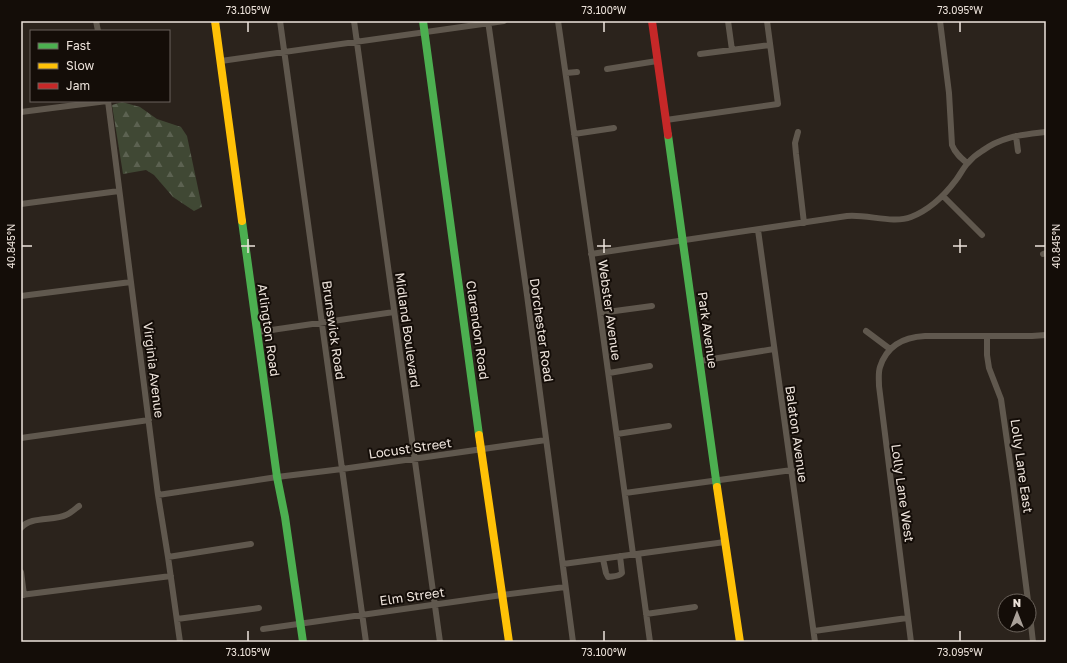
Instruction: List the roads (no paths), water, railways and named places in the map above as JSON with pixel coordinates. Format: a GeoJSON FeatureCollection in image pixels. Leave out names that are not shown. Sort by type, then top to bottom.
{"type":"FeatureCollection","features":[{"type":"Feature","properties":{"kind":"street","name":"Arlington Road"},"geometry":{"type":"LineString","coordinates":[[215,21],[277,477],[285,517],[303,642]]}},
{"type":"Feature","properties":{"kind":"street","name":"Brunswick Road"},"geometry":{"type":"LineString","coordinates":[[280,21],[366,642]]}},
{"type":"Feature","properties":{"kind":"street","name":"Midland Boulevard"},"geometry":{"type":"LineString","coordinates":[[354,21],[440,642]]}},
{"type":"Feature","properties":{"kind":"street","name":"Clarendon Road"},"geometry":{"type":"LineString","coordinates":[[423,21],[509,642]]}},
{"type":"Feature","properties":{"kind":"street"},"geometry":{"type":"LineString","coordinates":[[221,61],[488,22],[504,21]]}},
{"type":"Feature","properties":{"kind":"street","name":"Webster Avenue"},"geometry":{"type":"LineString","coordinates":[[558,21],[625,493],[650,642]]}},
{"type":"Feature","properties":{"kind":"street","name":"Park Avenue"},"geometry":{"type":"LineString","coordinates":[[652,21],[740,642]]}},
{"type":"Feature","properties":{"kind":"street"},"geometry":{"type":"LineString","coordinates":[[728,21],[732,50]]}},
{"type":"Feature","properties":{"kind":"street"},"geometry":{"type":"LineString","coordinates":[[666,120],[778,104],[767,21]]}},
{"type":"Feature","properties":{"kind":"street"},"geometry":{"type":"LineString","coordinates":[[940,21],[949,93],[952,144],[953,148],[967,163]]}},
{"type":"Feature","properties":{"kind":"street","name":"Dorchester Road"},"geometry":{"type":"LineString","coordinates":[[488,22],[527,295],[573,642]]}},
{"type":"Feature","properties":{"kind":"street"},"geometry":{"type":"LineString","coordinates":[[700,54],[770,45]]}},
{"type":"Feature","properties":{"kind":"street"},"geometry":{"type":"LineString","coordinates":[[607,68],[657,61]]}},
{"type":"Feature","properties":{"kind":"street"},"geometry":{"type":"LineString","coordinates":[[566,73],[577,72]]}},
{"type":"Feature","properties":{"kind":"street"},"geometry":{"type":"LineString","coordinates":[[21,112],[99,102]]}},
{"type":"Feature","properties":{"kind":"street","name":"Virginia Avenue"},"geometry":{"type":"LineString","coordinates":[[107,102],[132,282],[158,495],[180,642]]}},
{"type":"Feature","properties":{"kind":"street"},"geometry":{"type":"LineString","coordinates":[[574,134],[614,128]]}},
{"type":"Feature","properties":{"kind":"street"},"geometry":{"type":"LineString","coordinates":[[798,132],[795,142],[804,222]]}},
{"type":"Feature","properties":{"kind":"street"},"geometry":{"type":"LineString","coordinates":[[591,254],[854,215],[906,219],[923,211],[943,196],[967,163],[994,143],[1016,136],[1046,132]]}},
{"type":"Feature","properties":{"kind":"street"},"geometry":{"type":"LineString","coordinates":[[1016,136],[1018,151]]}},
{"type":"Feature","properties":{"kind":"street"},"geometry":{"type":"LineString","coordinates":[[21,204],[119,191]]}},
{"type":"Feature","properties":{"kind":"street"},"geometry":{"type":"LineString","coordinates":[[943,196],[982,235]]}},
{"type":"Feature","properties":{"kind":"street","name":"Balaton Avenue"},"geometry":{"type":"LineString","coordinates":[[758,230],[815,642]]}},
{"type":"Feature","properties":{"kind":"street"},"geometry":{"type":"LineString","coordinates":[[21,296],[132,282]]}},
{"type":"Feature","properties":{"kind":"street"},"geometry":{"type":"LineString","coordinates":[[600,313],[652,306]]}},
{"type":"Feature","properties":{"kind":"street"},"geometry":{"type":"LineString","coordinates":[[258,332],[394,312]]}},
{"type":"Feature","properties":{"kind":"street"},"geometry":{"type":"LineString","coordinates":[[866,331],[890,349],[906,339],[918,336],[987,337],[1046,335]]}},
{"type":"Feature","properties":{"kind":"street","name":"Lolly Lane East"},"geometry":{"type":"LineString","coordinates":[[987,337],[989,368],[1001,399],[1027,593]]}},
{"type":"Feature","properties":{"kind":"street"},"geometry":{"type":"LineString","coordinates":[[700,361],[774,349]]}},
{"type":"Feature","properties":{"kind":"street","name":"Lolly Lane West"},"geometry":{"type":"LineString","coordinates":[[890,349],[880,367],[879,386],[911,642]]}},
{"type":"Feature","properties":{"kind":"street"},"geometry":{"type":"LineString","coordinates":[[609,373],[650,366]]}},
{"type":"Feature","properties":{"kind":"street"},"geometry":{"type":"LineString","coordinates":[[21,438],[149,420]]}},
{"type":"Feature","properties":{"kind":"street"},"geometry":{"type":"LineString","coordinates":[[617,434],[670,426]]}},
{"type":"Feature","properties":{"kind":"street","name":"Locust Street"},"geometry":{"type":"LineString","coordinates":[[158,495],[546,440]]}},
{"type":"Feature","properties":{"kind":"street"},"geometry":{"type":"LineString","coordinates":[[625,493],[792,470]]}},
{"type":"Feature","properties":{"kind":"street"},"geometry":{"type":"LineString","coordinates":[[21,528],[23,525],[30,522],[65,516],[79,506]]}},
{"type":"Feature","properties":{"kind":"street"},"geometry":{"type":"LineString","coordinates":[[563,564],[725,542]]}},
{"type":"Feature","properties":{"kind":"street"},"geometry":{"type":"LineString","coordinates":[[168,557],[250,544]]}},
{"type":"Feature","properties":{"kind":"street"},"geometry":{"type":"LineString","coordinates":[[603,558],[608,577],[622,573],[620,556]]}},
{"type":"Feature","properties":{"kind":"street"},"geometry":{"type":"LineString","coordinates":[[21,572],[22,595],[171,576]]}},
{"type":"Feature","properties":{"kind":"street","name":"Elm Street"},"geometry":{"type":"LineString","coordinates":[[263,629],[502,594],[565,587]]}},
{"type":"Feature","properties":{"kind":"street"},"geometry":{"type":"LineString","coordinates":[[646,614],[695,607]]}},
{"type":"Feature","properties":{"kind":"street"},"geometry":{"type":"LineString","coordinates":[[177,619],[259,608]]}},
{"type":"Feature","properties":{"kind":"street"},"geometry":{"type":"LineString","coordinates":[[814,631],[908,618]]}}]}
